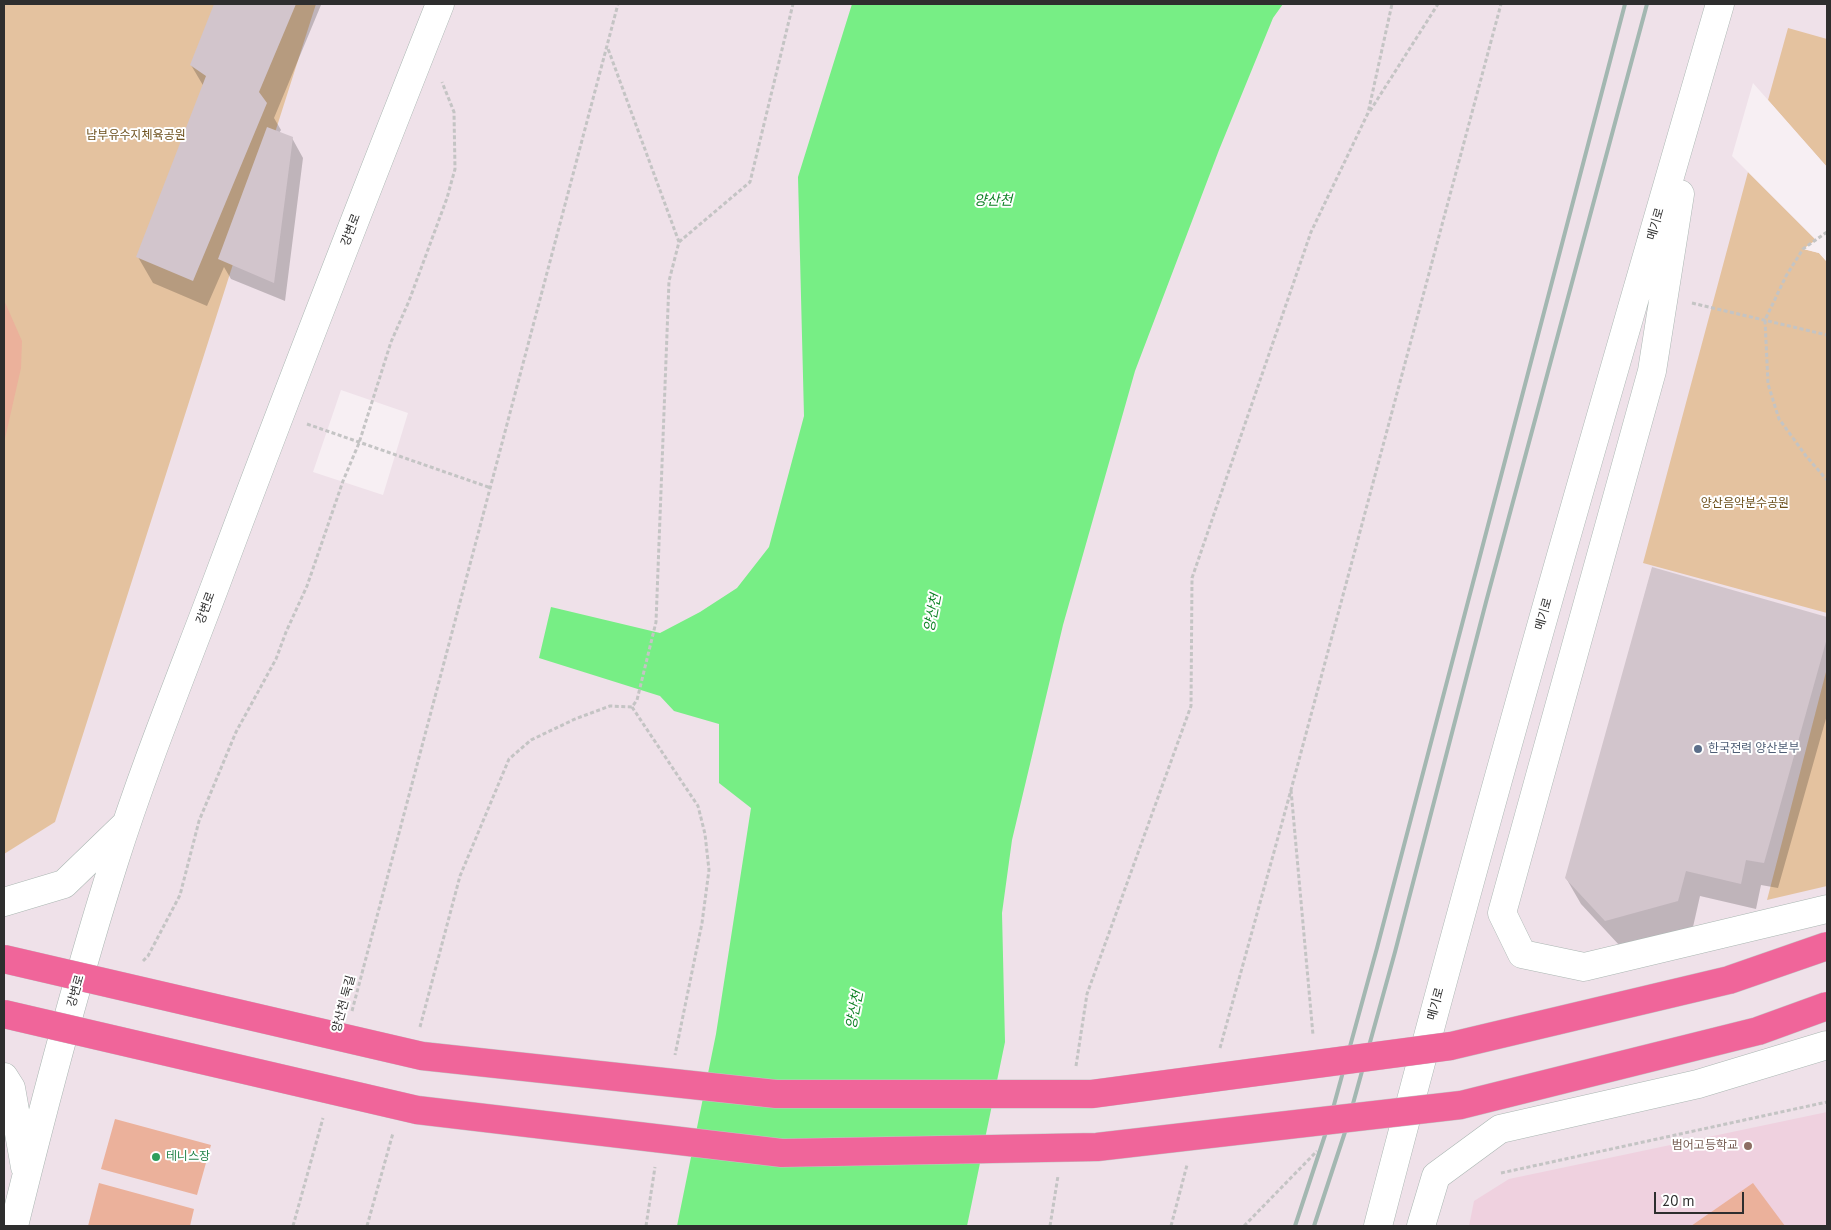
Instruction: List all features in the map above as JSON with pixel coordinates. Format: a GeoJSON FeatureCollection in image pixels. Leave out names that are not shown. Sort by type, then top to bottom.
{"type":"FeatureCollection","features":[{"type":"Feature","properties":{"kind":"main road"},"geometry":{"type":"LineString","coordinates":[[4,959],[422,1056],[776,1094],[1092,1094],[1451,1046],[1729,980],[1827,946]]}},
{"type":"Feature","properties":{"kind":"main road"},"geometry":{"type":"LineString","coordinates":[[4,1014],[417,1110],[782,1153],[1097,1147],[1461,1106],[1758,1031],[1827,1006]]}},
{"type":"Feature","properties":{"kind":"street","name":"강변로"},"geometry":{"type":"LineString","coordinates":[[14,1226],[54,1068],[114,861],[232,539],[348,236],[440,4]]}},
{"type":"Feature","properties":{"kind":"street","name":"메기로"},"geometry":{"type":"LineString","coordinates":[[1378,1226],[1436,1003],[1577,498],[1720,4]]}},
{"type":"Feature","properties":{"kind":"street"},"geometry":{"type":"LineString","coordinates":[[1697,82],[1652,371],[1502,913],[1522,954],[1584,967],[1827,909]]}},
{"type":"Feature","properties":{"kind":"street"},"geometry":{"type":"LineString","coordinates":[[4,902],[64,884],[129,821]]}},
{"type":"Feature","properties":{"kind":"street"},"geometry":{"type":"LineString","coordinates":[[1421,1226],[1436,1176],[1500,1129],[1698,1084],[1827,1045]]}},
{"type":"Feature","properties":{"kind":"street"},"geometry":{"type":"LineString","coordinates":[[4,1077],[10,1088],[26,1176]]}},
{"type":"Feature","properties":{"kind":"path","name":"양산천 둑길"},"geometry":{"type":"LineString","coordinates":[[350,1016],[618,4]]}},
{"type":"Feature","properties":{"kind":"path"},"geometry":{"type":"LineString","coordinates":[[679,242],[750,182],[793,4]]}},
{"type":"Feature","properties":{"kind":"path"},"geometry":{"type":"LineString","coordinates":[[1368,113],[1392,4]]}},
{"type":"Feature","properties":{"kind":"path"},"geometry":{"type":"LineString","coordinates":[[1075,1071],[1087,994],[1191,706],[1192,578],[1311,232],[1368,113],[1438,4]]}},
{"type":"Feature","properties":{"kind":"path"},"geometry":{"type":"LineString","coordinates":[[1218,1056],[1501,4]]}},
{"type":"Feature","properties":{"kind":"path"},"geometry":{"type":"LineString","coordinates":[[607,46],[679,242],[669,281],[656,622],[637,700],[632,707]]}},
{"type":"Feature","properties":{"kind":"path"},"geometry":{"type":"LineString","coordinates":[[141,963],[148,956],[180,895],[199,821],[236,732],[276,659],[307,586],[343,482],[359,443],[392,342],[447,198],[455,169],[454,112],[441,79]]}},
{"type":"Feature","properties":{"kind":"path"},"geometry":{"type":"LineString","coordinates":[[1827,232],[1803,248],[1786,276],[1765,320],[1768,384],[1779,419],[1806,456],[1827,480]]}},
{"type":"Feature","properties":{"kind":"path"},"geometry":{"type":"LineString","coordinates":[[1690,303],[1827,335]]}},
{"type":"Feature","properties":{"kind":"path"},"geometry":{"type":"LineString","coordinates":[[304,423],[490,488]]}},
{"type":"Feature","properties":{"kind":"path"},"geometry":{"type":"LineString","coordinates":[[418,1037],[460,876],[509,759],[532,740],[574,719],[610,706],[632,707]]}},
{"type":"Feature","properties":{"kind":"path"},"geometry":{"type":"LineString","coordinates":[[632,707],[698,806],[705,834],[709,870],[702,923],[674,1064]]}},
{"type":"Feature","properties":{"kind":"path"},"geometry":{"type":"LineString","coordinates":[[1291,787],[1313,1036]]}},
{"type":"Feature","properties":{"kind":"path"},"geometry":{"type":"LineString","coordinates":[[1500,1173],[1827,1102]]}},
{"type":"Feature","properties":{"kind":"path"},"geometry":{"type":"LineString","coordinates":[[293,1226],[324,1111]]}},
{"type":"Feature","properties":{"kind":"path"},"geometry":{"type":"LineString","coordinates":[[367,1226],[393,1131]]}},
{"type":"Feature","properties":{"kind":"path"},"geometry":{"type":"LineString","coordinates":[[1244,1226],[1322,1145]]}},
{"type":"Feature","properties":{"kind":"path"},"geometry":{"type":"LineString","coordinates":[[646,1226],[657,1159]]}},
{"type":"Feature","properties":{"kind":"path"},"geometry":{"type":"LineString","coordinates":[[1171,1226],[1189,1160]]}},
{"type":"Feature","properties":{"kind":"path"},"geometry":{"type":"LineString","coordinates":[[1050,1226],[1060,1168]]}},
{"type":"Feature","properties":{"kind":"shaded area"},"geometry":{"type":"Polygon","coordinates":[[[1753,83],[1827,167],[1827,262],[1819,253],[1803,249],[1816,240],[1732,156],[1753,83]]]}},
{"type":"Feature","properties":{"kind":"shaded area"},"geometry":{"type":"Polygon","coordinates":[[[4,300],[22,341],[21,368],[4,443],[4,300]]]}},
{"type":"Feature","properties":{"kind":"shaded area"},"geometry":{"type":"Polygon","coordinates":[[[341,390],[408,413],[383,495],[313,472],[341,390]]]}},
{"type":"Feature","properties":{"kind":"shaded area","name":"범어고등학교"},"geometry":{"type":"Polygon","coordinates":[[[1827,1112],[1827,1226],[1469,1226],[1474,1201],[1509,1179],[1827,1112]]]}},
{"type":"Feature","properties":{"kind":"shaded area","name":"테니스장"},"geometry":{"type":"Polygon","coordinates":[[[115,1119],[211,1145],[197,1195],[101,1169],[115,1119]]]}},
{"type":"Feature","properties":{"kind":"shaded area"},"geometry":{"type":"Polygon","coordinates":[[[99,1183],[194,1209],[190,1226],[88,1226],[99,1183]]]}},
{"type":"Feature","properties":{"kind":"shaded area"},"geometry":{"type":"Polygon","coordinates":[[[1753,1183],[1785,1226],[1691,1226],[1753,1183]]]}},
{"type":"Feature","properties":{"kind":"green space","name":"남부유수지체육공원"},"geometry":{"type":"Polygon","coordinates":[[[4,4],[316,4],[55,822],[4,854],[4,4]]]}},
{"type":"Feature","properties":{"kind":"green space"},"geometry":{"type":"Polygon","coordinates":[[[1788,28],[1827,39],[1827,167],[1768,100],[1788,28]]]}},
{"type":"Feature","properties":{"kind":"green space","name":"양산음악분수공원"},"geometry":{"type":"Polygon","coordinates":[[[1748,172],[1816,240],[1804,249],[1819,253],[1827,262],[1827,613],[1643,563],[1748,172]]]}},
{"type":"Feature","properties":{"kind":"green space"},"geometry":{"type":"Polygon","coordinates":[[[1827,668],[1827,886],[1767,900],[1827,668]]]}},
{"type":"Feature","properties":{"kind":"water","name":"양산천"},"geometry":{"type":"Polygon","coordinates":[[[852,4],[1283,4],[1273,18],[1219,150],[1135,371],[1063,625],[1012,840],[1002,913],[1005,1042],[967,1226],[677,1226],[716,1034],[751,808],[719,783],[719,724],[674,711],[660,696],[539,658],[551,607],[660,633],[700,612],[737,588],[769,547],[804,416],[798,177],[852,4]]]}},
{"type":"Feature","properties":{"kind":"building"},"geometry":{"type":"Polygon","coordinates":[[[214,4],[296,4],[259,92],[267,103],[193,281],[136,257],[206,76],[190,65],[214,4]]]}},
{"type":"Feature","properties":{"kind":"building"},"geometry":{"type":"Polygon","coordinates":[[[267,127],[293,137],[274,283],[218,259],[267,127]]]}},
{"type":"Feature","properties":{"kind":"building","name":"한국전력 양산본부"},"geometry":{"type":"Polygon","coordinates":[[[1652,567],[1827,617],[1827,638],[1764,863],[1746,860],[1741,884],[1686,871],[1678,901],[1605,921],[1565,878],[1652,567]]]}},
{"type":"Feature","properties":{"kind":"railway"},"geometry":{"type":"LineString","coordinates":[[1295,1226],[1329,1123],[1377,948],[1625,4]]}},
{"type":"Feature","properties":{"kind":"railway"},"geometry":{"type":"LineString","coordinates":[[1314,1226],[1346,1129],[1395,952],[1486,602],[1647,4]]}},
{"type":"Feature","properties":{"kind":"place","name":"한국전력 양산본부"},"geometry":{"type":"Point","coordinates":[1698,749]}},
{"type":"Feature","properties":{"kind":"place","name":"범어고등학교"},"geometry":{"type":"Point","coordinates":[1748,1146]}},
{"type":"Feature","properties":{"kind":"place","name":"테니스장"},"geometry":{"type":"Point","coordinates":[156,1157]}}]}
